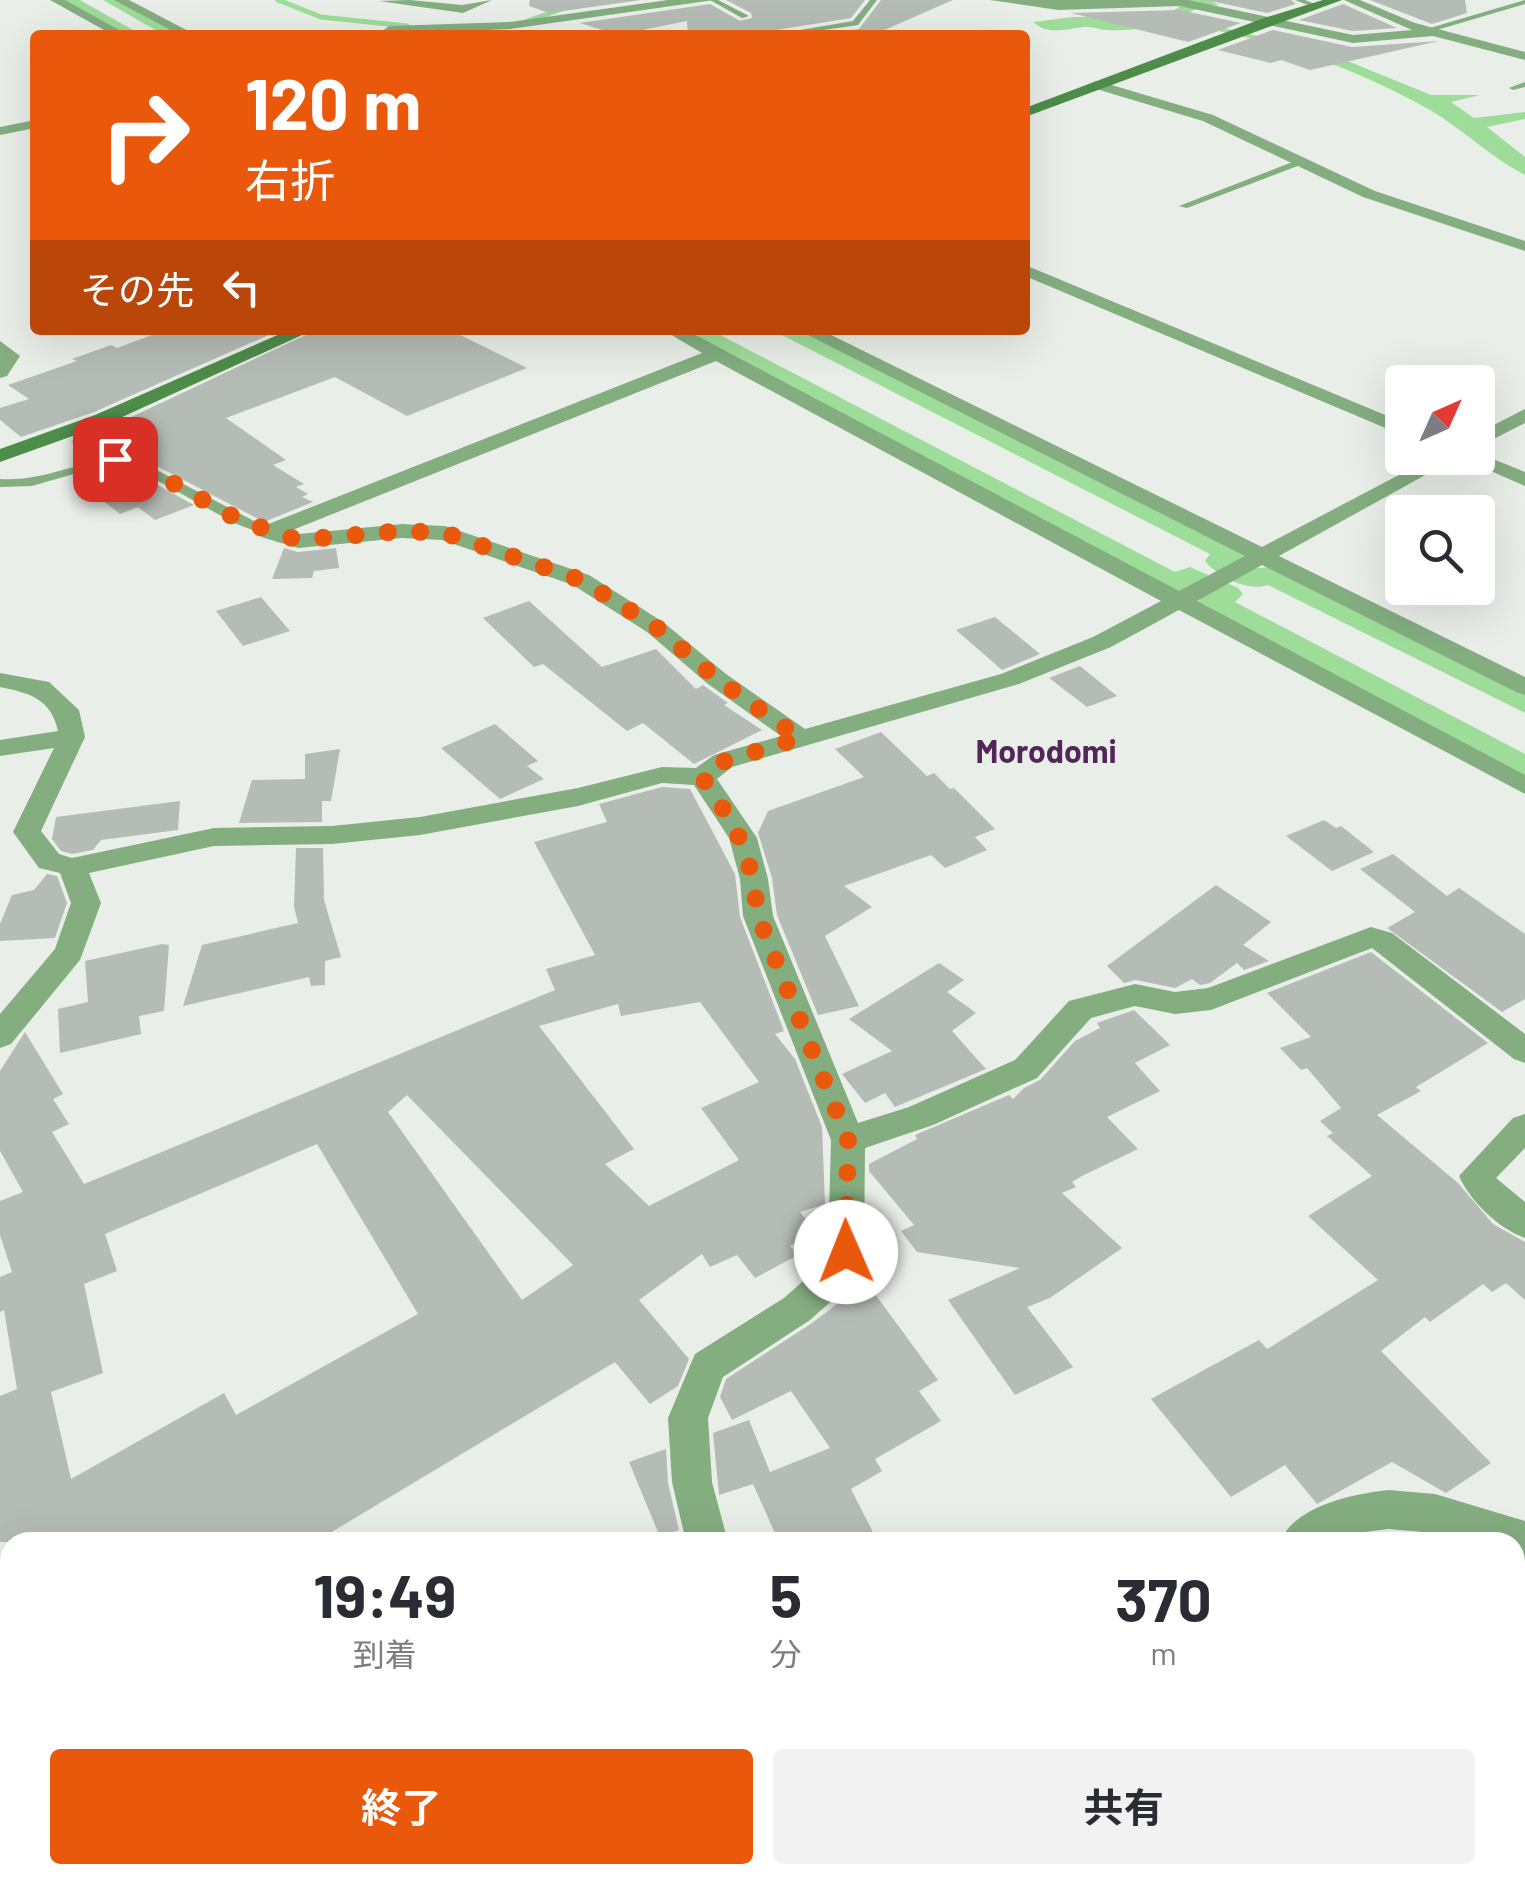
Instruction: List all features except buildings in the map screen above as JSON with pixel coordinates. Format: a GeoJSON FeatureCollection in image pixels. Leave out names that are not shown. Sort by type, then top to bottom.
{"type":"FeatureCollection","features":[{"type":"Feature","properties":{"kind":"main road"},"geometry":{"type":"LineString","coordinates":[[1030,111],[1268,21],[1336,0]]}},
{"type":"Feature","properties":{"kind":"main road"},"geometry":{"type":"LineString","coordinates":[[0,456],[102,419],[293,335]]}},
{"type":"Feature","properties":{"kind":"street"},"geometry":{"type":"LineString","coordinates":[[56,0],[113,30]]}},
{"type":"Feature","properties":{"kind":"street"},"geometry":{"type":"LineString","coordinates":[[120,0],[180,30]]}},
{"type":"Feature","properties":{"kind":"street"},"geometry":{"type":"LineString","coordinates":[[388,0],[385,1],[463,9],[486,0]]}},
{"type":"Feature","properties":{"kind":"street"},"geometry":{"type":"LineString","coordinates":[[389,30],[514,28],[590,13],[612,14],[710,0]]}},
{"type":"Feature","properties":{"kind":"street"},"geometry":{"type":"LineString","coordinates":[[996,0],[1058,6],[1180,2],[1352,39],[1430,31]]}},
{"type":"Feature","properties":{"kind":"street"},"geometry":{"type":"LineString","coordinates":[[1350,0],[1430,31],[1525,56]]}},
{"type":"Feature","properties":{"kind":"street"},"geometry":{"type":"LineString","coordinates":[[1098,86],[1208,118],[1369,194],[1525,246]]}},
{"type":"Feature","properties":{"kind":"street"},"geometry":{"type":"LineString","coordinates":[[0,131],[30,125]]}},
{"type":"Feature","properties":{"kind":"street"},"geometry":{"type":"LineString","coordinates":[[1030,272],[1385,422]]}},
{"type":"Feature","properties":{"kind":"street"},"geometry":{"type":"LineString","coordinates":[[690,335],[718,354],[1185,598],[1525,786]]}},
{"type":"Feature","properties":{"kind":"street"},"geometry":{"type":"LineString","coordinates":[[813,335],[1525,687]]}},
{"type":"Feature","properties":{"kind":"street"},"geometry":{"type":"LineString","coordinates":[[0,346],[11,356],[0,372]]}},
{"type":"Feature","properties":{"kind":"street"},"geometry":{"type":"LineString","coordinates":[[270,532],[620,388],[718,354]]}},
{"type":"Feature","properties":{"kind":"street"},"geometry":{"type":"LineString","coordinates":[[1495,431],[1525,415]]}},
{"type":"Feature","properties":{"kind":"street"},"geometry":{"type":"LineString","coordinates":[[1495,468],[1525,480]]}},
{"type":"Feature","properties":{"kind":"street"},"geometry":{"type":"LineString","coordinates":[[0,680],[40,688],[66,710],[72,736],[27,832],[49,861],[72,867],[214,838],[332,835],[420,826],[578,797],[662,775],[702,777],[722,762],[1010,679],[1102,642],[1414,475]]}},
{"type":"Feature","properties":{"kind":"street"},"geometry":{"type":"LineString","coordinates":[[270,532],[298,540],[402,531],[445,533],[581,580],[655,626],[717,679],[800,738]]}},
{"type":"Feature","properties":{"kind":"street"},"geometry":{"type":"LineString","coordinates":[[0,748],[72,736]]}},
{"type":"Feature","properties":{"kind":"street"},"geometry":{"type":"LineString","coordinates":[[702,777],[742,838],[754,879],[758,916],[848,1140],[846,1252],[833,1277],[797,1309],[708,1366],[688,1418],[692,1482],[704,1532]]}},
{"type":"Feature","properties":{"kind":"street"},"geometry":{"type":"LineString","coordinates":[[0,1036],[69,953],[86,903],[72,867]]}},
{"type":"Feature","properties":{"kind":"street"},"geometry":{"type":"LineString","coordinates":[[848,1140],[920,1116],[1026,1069],[1080,1009],[1134,995],[1175,1002],[1212,999],[1371,937],[1525,1051]]}},
{"type":"Feature","properties":{"kind":"street"},"geometry":{"type":"LineString","coordinates":[[1525,1127],[1476,1176],[1480,1185],[1525,1223]]}},
{"type":"Feature","properties":{"kind":"street"},"geometry":{"type":"LineString","coordinates":[[1318,1532],[1342,1518],[1397,1508],[1460,1517],[1501,1532]]}},
{"type":"Feature","properties":{"kind":"lane"},"geometry":{"type":"LineString","coordinates":[[710,0],[745,16]]}},
{"type":"Feature","properties":{"kind":"lane"},"geometry":{"type":"LineString","coordinates":[[806,30],[855,22],[874,0]]}},
{"type":"Feature","properties":{"kind":"lane"},"geometry":{"type":"LineString","coordinates":[[1298,0],[1314,6]]}},
{"type":"Feature","properties":{"kind":"lane"},"geometry":{"type":"LineString","coordinates":[[1430,31],[1525,2]]}},
{"type":"Feature","properties":{"kind":"lane"},"geometry":{"type":"LineString","coordinates":[[1514,88],[1525,84]]}},
{"type":"Feature","properties":{"kind":"lane"},"geometry":{"type":"LineString","coordinates":[[1184,206],[1300,162]]}},
{"type":"Feature","properties":{"kind":"lane"},"geometry":{"type":"LineString","coordinates":[[1238,172],[1256,179]]}},
{"type":"Feature","properties":{"kind":"lane"},"geometry":{"type":"LineString","coordinates":[[1200,186],[1218,193]]}},
{"type":"Feature","properties":{"kind":"lane"},"geometry":{"type":"LineString","coordinates":[[0,483],[40,481],[115,459],[128,459],[239,520],[270,532]]}},
{"type":"Feature","properties":{"kind":"shaded area"},"geometry":{"type":"Polygon","coordinates":[[[1188,0],[1209,0],[1219,5],[1204,5],[1186,14],[1191,20],[1328,53],[1431,95],[1480,95],[1451,102],[1474,118],[1525,112],[1525,119],[1487,127],[1525,157],[1525,175],[1403,95],[1289,49],[1199,27],[1057,30],[1033,22],[1073,17],[1165,17],[1188,0]]]}},
{"type":"Feature","properties":{"kind":"waterway"},"geometry":{"type":"LineString","coordinates":[[69,0],[125,30]]}},
{"type":"Feature","properties":{"kind":"waterway"},"geometry":{"type":"LineString","coordinates":[[110,0],[167,30]]}},
{"type":"Feature","properties":{"kind":"waterway"},"geometry":{"type":"LineString","coordinates":[[278,0],[321,17],[407,26]]}},
{"type":"Feature","properties":{"kind":"waterway"},"geometry":{"type":"LineString","coordinates":[[525,22],[587,0]]}},
{"type":"Feature","properties":{"kind":"waterway"},"geometry":{"type":"LineString","coordinates":[[710,335],[706,337],[1175,584],[1190,576],[1228,594],[1212,602],[1525,767]]}},
{"type":"Feature","properties":{"kind":"waterway"},"geometry":{"type":"LineString","coordinates":[[793,335],[1233,555],[1219,561],[1256,580],[1266,573],[1525,703]]}},
{"type":"Feature","properties":{"kind":"district","name":"Morodomi"},"geometry":{"type":"Point","coordinates":[1046,752]}},
{"type":"Feature","properties":{"kind":"route"},"geometry":{"type":"LineString","coordinates":[[115,459],[139,464],[239,520],[298,540],[402,531],[445,533],[581,580],[655,626],[717,679],[800,738],[722,762],[702,777],[742,838],[754,879],[758,916],[848,1140],[846,1252]]}}]}
